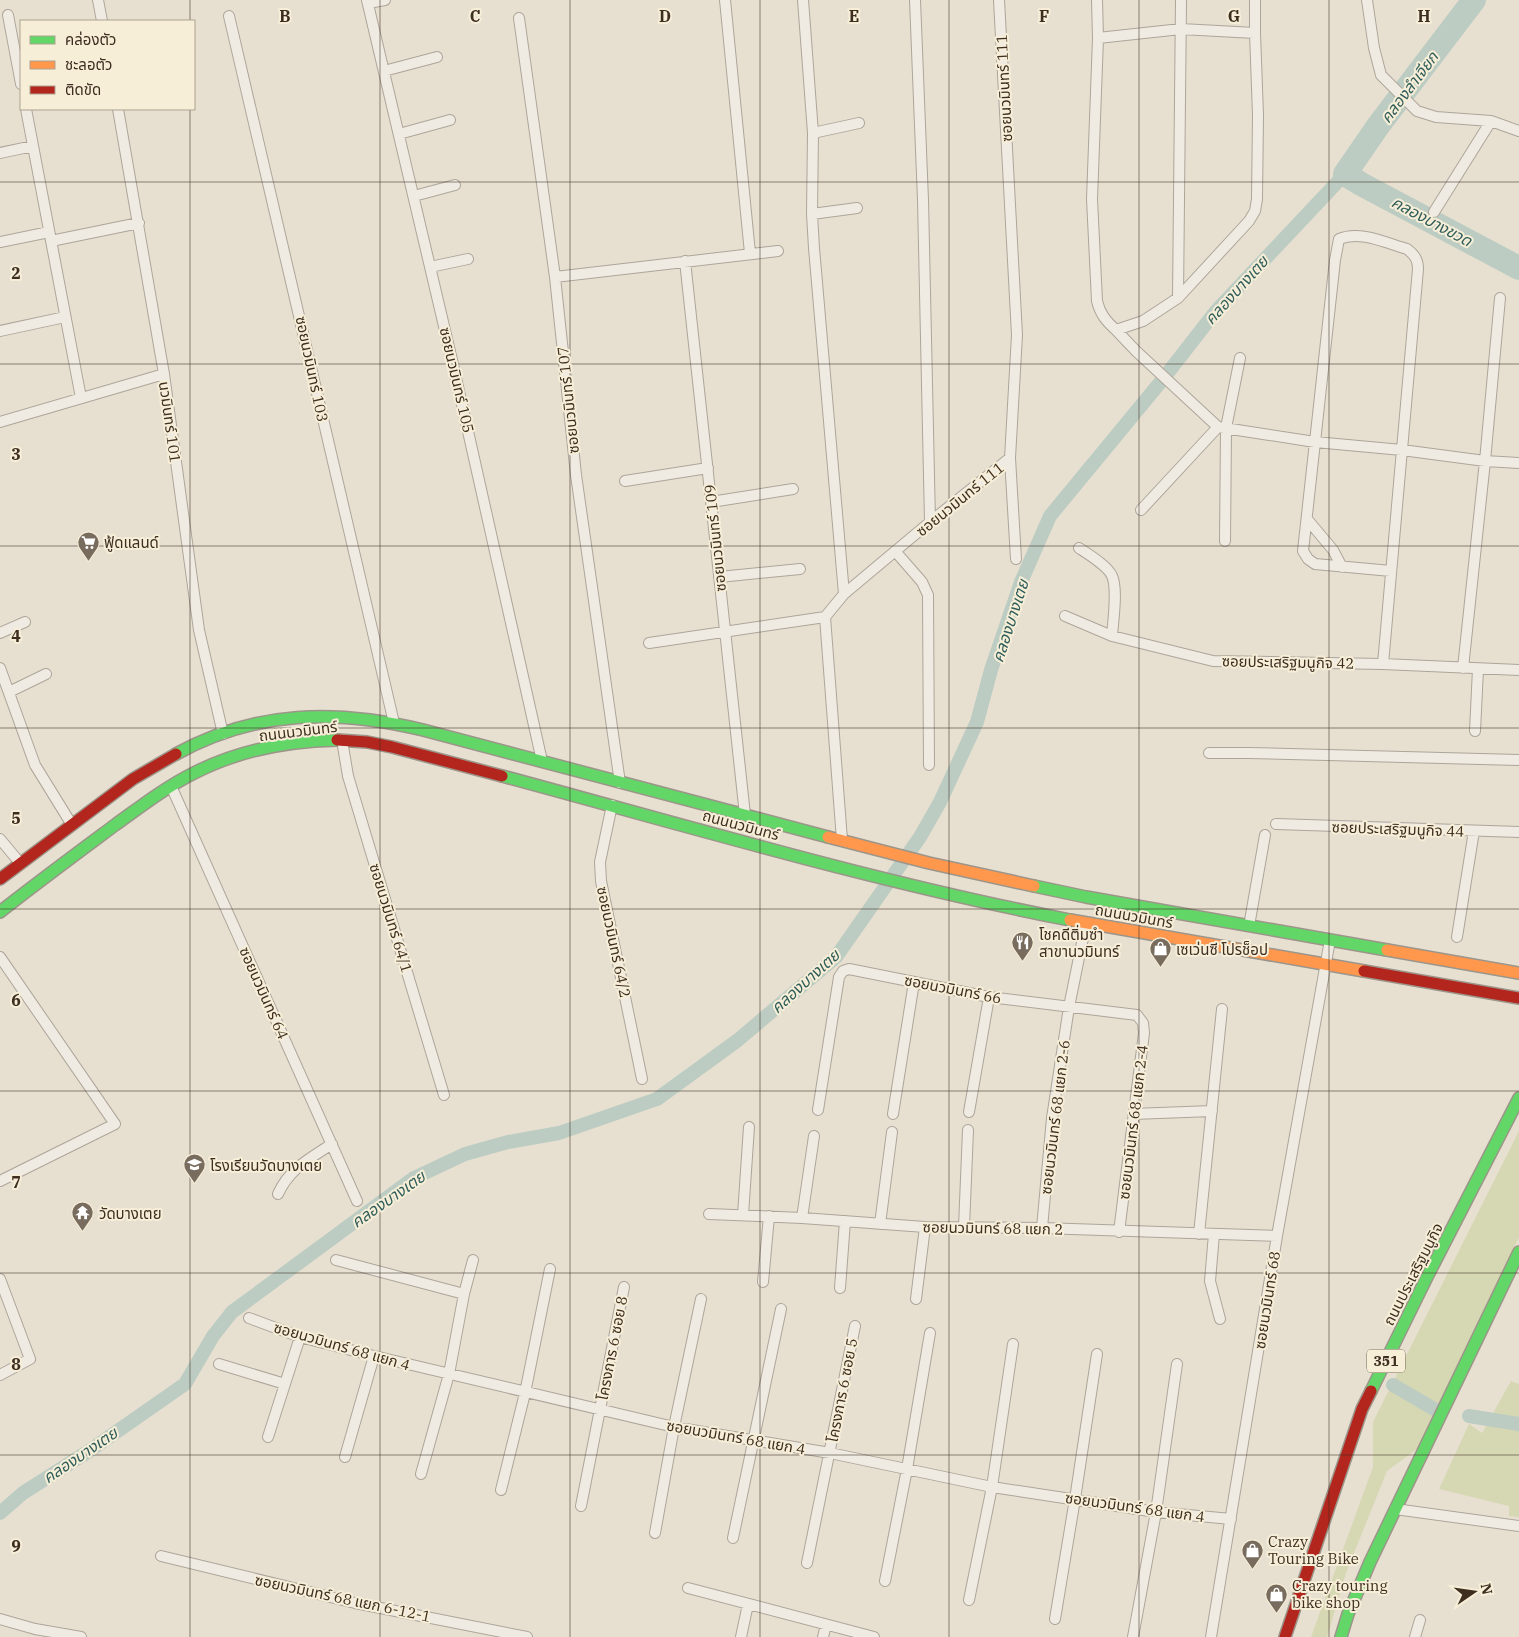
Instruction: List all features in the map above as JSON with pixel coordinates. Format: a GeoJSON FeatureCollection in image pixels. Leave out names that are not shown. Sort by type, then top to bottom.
{"type":"FeatureCollection","features":[{"type":"Feature","properties":{"kind":"main road","name":"ถนนนวมินทร์"},"geometry":{"type":"LineString","coordinates":[[0,878],[158,763],[180,752],[223,734],[265,723],[311,717],[343,716],[394,723],[929,863],[1086,898],[1519,973]]}},
{"type":"Feature","properties":{"kind":"main road","name":"ถนนนวมินทร์"},"geometry":{"type":"LineString","coordinates":[[0,912],[139,807],[196,772],[224,760],[252,752],[304,742],[342,740],[371,743],[404,750],[916,887],[998,906],[1514,997]]}},
{"type":"Feature","properties":{"kind":"main road"},"geometry":{"type":"LineString","coordinates":[[1514,997],[1519,1011]]}},
{"type":"Feature","properties":{"kind":"main road","name":"ถนนประเสริฐมนูกิจ"},"geometry":{"type":"LineString","coordinates":[[1285,1637],[1362,1409],[1427,1276],[1519,1098]]}},
{"type":"Feature","properties":{"kind":"main road"},"geometry":{"type":"LineString","coordinates":[[1341,1637],[1370,1562],[1519,1252]]}},
{"type":"Feature","properties":{"kind":"street"},"geometry":{"type":"LineString","coordinates":[[98,0],[102,20]]}},
{"type":"Feature","properties":{"kind":"street"},"geometry":{"type":"LineString","coordinates":[[367,2],[385,0]]}},
{"type":"Feature","properties":{"kind":"street"},"geometry":{"type":"LineString","coordinates":[[725,0],[750,254]]}},
{"type":"Feature","properties":{"kind":"street"},"geometry":{"type":"LineString","coordinates":[[803,0],[813,133],[812,214],[844,594]]}},
{"type":"Feature","properties":{"kind":"street"},"geometry":{"type":"LineString","coordinates":[[915,0],[923,200],[930,522]]}},
{"type":"Feature","properties":{"kind":"street","name":"ซอยนวมินทร์ 111"},"geometry":{"type":"LineString","coordinates":[[825,617],[844,594],[1010,458],[1017,335],[1000,0]]}},
{"type":"Feature","properties":{"kind":"street"},"geometry":{"type":"LineString","coordinates":[[1097,0],[1098,38],[1092,199],[1097,301],[1100,311],[1107,322],[1201,411],[1222,428],[1315,442],[1519,463]]}},
{"type":"Feature","properties":{"kind":"street"},"geometry":{"type":"LineString","coordinates":[[1178,298],[1181,0]]}},
{"type":"Feature","properties":{"kind":"street"},"geometry":{"type":"LineString","coordinates":[[1116,330],[1143,321],[1178,298],[1249,221],[1255,211],[1257,199],[1258,115],[1255,0]]}},
{"type":"Feature","properties":{"kind":"street"},"geometry":{"type":"LineString","coordinates":[[1367,0],[1374,48],[1381,75],[1417,111],[1436,116],[1491,121],[1519,131]]}},
{"type":"Feature","properties":{"kind":"street","name":"ซอยนวมินทร์ 105"},"geometry":{"type":"LineString","coordinates":[[367,2],[414,196],[542,762]]}},
{"type":"Feature","properties":{"kind":"street"},"geometry":{"type":"LineString","coordinates":[[8,15],[20,72]]}},
{"type":"Feature","properties":{"kind":"street","name":"ซอยนวมินทร์ 103"},"geometry":{"type":"LineString","coordinates":[[229,16],[286,252],[320,407],[394,723]]}},
{"type":"Feature","properties":{"kind":"street","name":"ซอยนวมินทร์ 107"},"geometry":{"type":"LineString","coordinates":[[518,18],[554,277],[576,474],[620,783]]}},
{"type":"Feature","properties":{"kind":"street"},"geometry":{"type":"LineString","coordinates":[[1098,38],[1181,29],[1255,34]]}},
{"type":"Feature","properties":{"kind":"street"},"geometry":{"type":"LineString","coordinates":[[384,71],[437,57]]}},
{"type":"Feature","properties":{"kind":"street"},"geometry":{"type":"LineString","coordinates":[[26,110],[81,398]]}},
{"type":"Feature","properties":{"kind":"street","name":"นวมินทร์ 101"},"geometry":{"type":"LineString","coordinates":[[118,110],[164,374],[199,630],[223,734]]}},
{"type":"Feature","properties":{"kind":"street"},"geometry":{"type":"LineString","coordinates":[[399,134],[450,120]]}},
{"type":"Feature","properties":{"kind":"street"},"geometry":{"type":"LineString","coordinates":[[1434,212],[1491,121]]}},
{"type":"Feature","properties":{"kind":"street"},"geometry":{"type":"LineString","coordinates":[[813,133],[859,123]]}},
{"type":"Feature","properties":{"kind":"street"},"geometry":{"type":"LineString","coordinates":[[0,153],[33,146]]}},
{"type":"Feature","properties":{"kind":"street"},"geometry":{"type":"LineString","coordinates":[[414,196],[455,185]]}},
{"type":"Feature","properties":{"kind":"street"},"geometry":{"type":"LineString","coordinates":[[812,214],[857,208]]}},
{"type":"Feature","properties":{"kind":"street"},"geometry":{"type":"LineString","coordinates":[[0,242],[139,223]]}},
{"type":"Feature","properties":{"kind":"street"},"geometry":{"type":"LineString","coordinates":[[1383,664],[1418,279],[1418,261],[1414,254],[1407,249],[1358,235],[1347,236],[1339,239],[1338,246],[1303,551],[1308,559],[1315,564],[1391,571]]}},
{"type":"Feature","properties":{"kind":"street"},"geometry":{"type":"LineString","coordinates":[[554,277],[778,251]]}},
{"type":"Feature","properties":{"kind":"street"},"geometry":{"type":"LineString","coordinates":[[430,267],[468,259]]}},
{"type":"Feature","properties":{"kind":"street","name":"ซอยนวมินทร์ 109"},"geometry":{"type":"LineString","coordinates":[[685,261],[745,815]]}},
{"type":"Feature","properties":{"kind":"street"},"geometry":{"type":"LineString","coordinates":[[1462,668],[1485,461],[1500,298]]}},
{"type":"Feature","properties":{"kind":"street"},"geometry":{"type":"LineString","coordinates":[[0,331],[65,317]]}},
{"type":"Feature","properties":{"kind":"street"},"geometry":{"type":"LineString","coordinates":[[1224,542],[1222,428],[1240,358]]}},
{"type":"Feature","properties":{"kind":"street"},"geometry":{"type":"LineString","coordinates":[[0,422],[164,374]]}},
{"type":"Feature","properties":{"kind":"street"},"geometry":{"type":"LineString","coordinates":[[1141,510],[1222,428]]}},
{"type":"Feature","properties":{"kind":"street"},"geometry":{"type":"LineString","coordinates":[[1010,458],[1016,559]]}},
{"type":"Feature","properties":{"kind":"street"},"geometry":{"type":"LineString","coordinates":[[626,481],[708,468]]}},
{"type":"Feature","properties":{"kind":"street"},"geometry":{"type":"LineString","coordinates":[[711,502],[793,489]]}},
{"type":"Feature","properties":{"kind":"street"},"geometry":{"type":"LineString","coordinates":[[1306,520],[1332,550],[1342,567]]}},
{"type":"Feature","properties":{"kind":"street"},"geometry":{"type":"LineString","coordinates":[[1079,548],[1113,576],[1112,636]]}},
{"type":"Feature","properties":{"kind":"street"},"geometry":{"type":"LineString","coordinates":[[895,551],[922,582],[928,595],[929,764]]}},
{"type":"Feature","properties":{"kind":"street"},"geometry":{"type":"LineString","coordinates":[[719,577],[800,569]]}},
{"type":"Feature","properties":{"kind":"street","name":"ซอยประเสริฐมนูกิจ 42"},"geometry":{"type":"LineString","coordinates":[[1065,616],[1112,636],[1213,660],[1383,664],[1519,670]]}},
{"type":"Feature","properties":{"kind":"street"},"geometry":{"type":"LineString","coordinates":[[649,644],[825,617],[842,840]]}},
{"type":"Feature","properties":{"kind":"street"},"geometry":{"type":"LineString","coordinates":[[0,633],[25,622]]}},
{"type":"Feature","properties":{"kind":"street"},"geometry":{"type":"LineString","coordinates":[[0,668],[35,765],[72,824]]}},
{"type":"Feature","properties":{"kind":"street"},"geometry":{"type":"LineString","coordinates":[[1475,731],[1478,669]]}},
{"type":"Feature","properties":{"kind":"street"},"geometry":{"type":"LineString","coordinates":[[9,692],[46,674]]}},
{"type":"Feature","properties":{"kind":"street","name":"ซอยนวมินทร์ 64/1"},"geometry":{"type":"LineString","coordinates":[[342,740],[348,776],[444,1094]]}},
{"type":"Feature","properties":{"kind":"street"},"geometry":{"type":"LineString","coordinates":[[1209,753],[1519,760]]}},
{"type":"Feature","properties":{"kind":"street","name":"ซอยนวมินทร์ 64"},"geometry":{"type":"LineString","coordinates":[[171,786],[357,1201]]}},
{"type":"Feature","properties":{"kind":"street","name":"ซอยนวมินทร์ 64/2"},"geometry":{"type":"LineString","coordinates":[[612,805],[600,862],[601,881],[642,1079]]}},
{"type":"Feature","properties":{"kind":"street","name":"ซอยประเสริฐมนูกิจ 44"},"geometry":{"type":"LineString","coordinates":[[1276,824],[1519,832]]}},
{"type":"Feature","properties":{"kind":"street"},"geometry":{"type":"LineString","coordinates":[[1457,937],[1474,831]]}},
{"type":"Feature","properties":{"kind":"street"},"geometry":{"type":"LineString","coordinates":[[1249,926],[1265,835]]}},
{"type":"Feature","properties":{"kind":"street"},"geometry":{"type":"LineString","coordinates":[[0,839],[20,864]]}},
{"type":"Feature","properties":{"kind":"street"},"geometry":{"type":"LineString","coordinates":[[1069,1007],[1086,923]]}},
{"type":"Feature","properties":{"kind":"street","name":"ซอยนวมินทร์ 68"},"geometry":{"type":"LineString","coordinates":[[1210,1637],[1277,1236],[1330,940]]}},
{"type":"Feature","properties":{"kind":"street"},"geometry":{"type":"LineString","coordinates":[[0,957],[115,1124],[0,1181]]}},
{"type":"Feature","properties":{"kind":"street","name":"ซอยนวมินทร์ 66"},"geometry":{"type":"LineString","coordinates":[[818,1110],[839,976],[843,971],[849,969],[989,997],[1137,1015]]}},
{"type":"Feature","properties":{"kind":"street"},"geometry":{"type":"LineString","coordinates":[[893,1114],[914,982]]}},
{"type":"Feature","properties":{"kind":"street"},"geometry":{"type":"LineString","coordinates":[[969,1112],[989,997]]}},
{"type":"Feature","properties":{"kind":"street","name":"ซอยนวมินทร์ 68 แยก 2-6"},"geometry":{"type":"LineString","coordinates":[[1042,1228],[1052,1118],[1069,1007]]}},
{"type":"Feature","properties":{"kind":"street"},"geometry":{"type":"LineString","coordinates":[[1199,1234],[1222,1009]]}},
{"type":"Feature","properties":{"kind":"street","name":"ซอยนวมินทร์ 68 แยก 2-4"},"geometry":{"type":"LineString","coordinates":[[1119,1232],[1144,1033],[1143,1023],[1137,1015]]}},
{"type":"Feature","properties":{"kind":"street"},"geometry":{"type":"LineString","coordinates":[[1133,1114],[1212,1111]]}},
{"type":"Feature","properties":{"kind":"street"},"geometry":{"type":"LineString","coordinates":[[743,1215],[748,1127]]}},
{"type":"Feature","properties":{"kind":"street"},"geometry":{"type":"LineString","coordinates":[[964,1227],[968,1130]]}},
{"type":"Feature","properties":{"kind":"street"},"geometry":{"type":"LineString","coordinates":[[880,1224],[892,1132]]}},
{"type":"Feature","properties":{"kind":"street"},"geometry":{"type":"LineString","coordinates":[[802,1218],[814,1136]]}},
{"type":"Feature","properties":{"kind":"street"},"geometry":{"type":"LineString","coordinates":[[278,1194],[292,1172],[332,1144]]}},
{"type":"Feature","properties":{"kind":"street","name":"ซอยนวมินทร์ 68 แยก 2"},"geometry":{"type":"LineString","coordinates":[[709,1214],[769,1216],[925,1227],[1042,1228],[1277,1236]]}},
{"type":"Feature","properties":{"kind":"street"},"geometry":{"type":"LineString","coordinates":[[763,1282],[769,1216]]}},
{"type":"Feature","properties":{"kind":"street"},"geometry":{"type":"LineString","coordinates":[[840,1288],[845,1221]]}},
{"type":"Feature","properties":{"kind":"street"},"geometry":{"type":"LineString","coordinates":[[916,1299],[925,1227]]}},
{"type":"Feature","properties":{"kind":"street"},"geometry":{"type":"LineString","coordinates":[[1214,1234],[1210,1281],[1220,1318]]}},
{"type":"Feature","properties":{"kind":"street"},"geometry":{"type":"LineString","coordinates":[[336,1260],[464,1294]]}},
{"type":"Feature","properties":{"kind":"street"},"geometry":{"type":"LineString","coordinates":[[421,1474],[448,1374],[464,1294],[473,1260]]}},
{"type":"Feature","properties":{"kind":"street"},"geometry":{"type":"LineString","coordinates":[[501,1490],[525,1393],[550,1269]]}},
{"type":"Feature","properties":{"kind":"street"},"geometry":{"type":"LineString","coordinates":[[0,1279],[30,1359],[0,1375]]}},
{"type":"Feature","properties":{"kind":"street","name":"โครงการ 6 ซอย 8"},"geometry":{"type":"LineString","coordinates":[[582,1506],[624,1287]]}},
{"type":"Feature","properties":{"kind":"street"},"geometry":{"type":"LineString","coordinates":[[655,1533],[674,1427],[701,1299]]}},
{"type":"Feature","properties":{"kind":"street"},"geometry":{"type":"LineString","coordinates":[[733,1538],[781,1309]]}},
{"type":"Feature","properties":{"kind":"street","name":"ซอยนวมินทร์ 68 แยก 4"},"geometry":{"type":"LineString","coordinates":[[249,1318],[300,1337],[374,1356],[674,1427],[830,1453],[992,1487],[1156,1512],[1231,1519]]}},
{"type":"Feature","properties":{"kind":"street","name":"โครงการ 6 ซอย 5"},"geometry":{"type":"LineString","coordinates":[[807,1563],[855,1326]]}},
{"type":"Feature","properties":{"kind":"street"},"geometry":{"type":"LineString","coordinates":[[885,1581],[907,1469],[930,1333]]}},
{"type":"Feature","properties":{"kind":"street"},"geometry":{"type":"LineString","coordinates":[[268,1437],[300,1337]]}},
{"type":"Feature","properties":{"kind":"street"},"geometry":{"type":"LineString","coordinates":[[969,1600],[992,1487],[1013,1344]]}},
{"type":"Feature","properties":{"kind":"street"},"geometry":{"type":"LineString","coordinates":[[1055,1619],[1096,1354]]}},
{"type":"Feature","properties":{"kind":"street"},"geometry":{"type":"LineString","coordinates":[[345,1457],[374,1356]]}},
{"type":"Feature","properties":{"kind":"street"},"geometry":{"type":"LineString","coordinates":[[219,1364],[285,1384]]}},
{"type":"Feature","properties":{"kind":"street"},"geometry":{"type":"LineString","coordinates":[[1132,1637],[1156,1512],[1177,1364]]}},
{"type":"Feature","properties":{"kind":"street"},"geometry":{"type":"LineString","coordinates":[[1395,1509],[1519,1526]]}},
{"type":"Feature","properties":{"kind":"street","name":"ซอยนวมินทร์ 68 แยก 6-12-1"},"geometry":{"type":"LineString","coordinates":[[161,1556],[356,1603],[506,1635],[526,1637]]}},
{"type":"Feature","properties":{"kind":"street"},"geometry":{"type":"LineString","coordinates":[[688,1588],[874,1637]]}},
{"type":"Feature","properties":{"kind":"street"},"geometry":{"type":"LineString","coordinates":[[741,1637],[748,1604]]}},
{"type":"Feature","properties":{"kind":"street"},"geometry":{"type":"LineString","coordinates":[[0,1619],[34,1633],[81,1637]]}},
{"type":"Feature","properties":{"kind":"street"},"geometry":{"type":"LineString","coordinates":[[1415,1637],[1420,1620]]}},
{"type":"Feature","properties":{"kind":"street"},"geometry":{"type":"LineString","coordinates":[[823,1637],[826,1625]]}},
{"type":"Feature","properties":{"kind":"green space"},"geometry":{"type":"Polygon","coordinates":[[[1519,1131],[1519,1237],[1421,1446],[1387,1471],[1346,1573],[1327,1637],[1311,1637],[1373,1467],[1373,1422],[1519,1131]]]}},
{"type":"Feature","properties":{"kind":"green space"},"geometry":{"type":"Polygon","coordinates":[[[1511,1381],[1519,1384],[1519,1517],[1509,1516],[1509,1506],[1439,1489],[1469,1424],[1482,1433],[1511,1381]]]}},
{"type":"Feature","properties":{"kind":"waterway","name":"คลองลำเจียก"},"geometry":{"type":"LineString","coordinates":[[1474,0],[1378,126],[1345,174],[1519,268]]}},
{"type":"Feature","properties":{"kind":"waterway","name":"คลองบางเตย"},"geometry":{"type":"LineString","coordinates":[[0,1513],[23,1493],[89,1451],[185,1384],[213,1336],[232,1312],[414,1178],[465,1154],[508,1142],[559,1133],[657,1099],[738,1040],[836,957],[920,837],[940,802],[977,722],[991,670],[1021,582],[1050,516],[1163,379],[1216,311],[1345,174]]}},
{"type":"Feature","properties":{"kind":"waterway"},"geometry":{"type":"LineString","coordinates":[[1393,1385],[1434,1409]]}},
{"type":"Feature","properties":{"kind":"waterway"},"geometry":{"type":"LineString","coordinates":[[1469,1416],[1519,1424]]}},
{"type":"Feature","properties":{"kind":"traffic: fast"},"geometry":{"type":"LineString","coordinates":[[176,754],[206,739],[266,722],[328,717],[391,723],[828,837]]}},
{"type":"Feature","properties":{"kind":"traffic: fast"},"geometry":{"type":"LineString","coordinates":[[0,912],[144,804],[173,784],[194,773],[210,765],[245,753],[300,742],[337,740]]}},
{"type":"Feature","properties":{"kind":"traffic: fast"},"geometry":{"type":"LineString","coordinates":[[502,776],[856,872],[1070,920]]}},
{"type":"Feature","properties":{"kind":"traffic: fast"},"geometry":{"type":"LineString","coordinates":[[1034,886],[1086,897],[1387,950]]}},
{"type":"Feature","properties":{"kind":"traffic: fast"},"geometry":{"type":"LineString","coordinates":[[1371,1391],[1519,1098]]}},
{"type":"Feature","properties":{"kind":"traffic: fast"},"geometry":{"type":"LineString","coordinates":[[1341,1637],[1348,1614],[1370,1562],[1519,1252]]}},
{"type":"Feature","properties":{"kind":"traffic: slow"},"geometry":{"type":"LineString","coordinates":[[828,837],[929,863],[1034,886]]}},
{"type":"Feature","properties":{"kind":"traffic: slow"},"geometry":{"type":"LineString","coordinates":[[1070,920],[1364,971]]}},
{"type":"Feature","properties":{"kind":"traffic: slow"},"geometry":{"type":"LineString","coordinates":[[1387,950],[1519,973]]}},
{"type":"Feature","properties":{"kind":"traffic: jam"},"geometry":{"type":"LineString","coordinates":[[337,740],[367,742],[392,747],[502,776]]}},
{"type":"Feature","properties":{"kind":"traffic: jam"},"geometry":{"type":"LineString","coordinates":[[0,879],[133,779],[176,754]]}},
{"type":"Feature","properties":{"kind":"traffic: jam"},"geometry":{"type":"LineString","coordinates":[[1364,971],[1519,998]]}},
{"type":"Feature","properties":{"kind":"traffic: jam"},"geometry":{"type":"LineString","coordinates":[[1285,1637],[1362,1409],[1371,1391]]}},
{"type":"Feature","properties":{"kind":"place","name":"ฟู้ดแลนด์"},"geometry":{"type":"Point","coordinates":[88,561]}},
{"type":"Feature","properties":{"kind":"place","name":"โชคดีติ่มซำ สาขานวมินทร์"},"geometry":{"type":"Point","coordinates":[1023,962]}},
{"type":"Feature","properties":{"kind":"place","name":"เซเว่นซี โปรช็อป"},"geometry":{"type":"Point","coordinates":[1160,968]}},
{"type":"Feature","properties":{"kind":"place","name":"โรงเรียนวัดบางเตย"},"geometry":{"type":"Point","coordinates":[194,1184]}},
{"type":"Feature","properties":{"kind":"place","name":"วัดบางเตย"},"geometry":{"type":"Point","coordinates":[83,1232]}},
{"type":"Feature","properties":{"kind":"place","name":"Crazy Touring Bike"},"geometry":{"type":"Point","coordinates":[1252,1569]}},
{"type":"Feature","properties":{"kind":"place","name":"Crazy touring bike shop"},"geometry":{"type":"Point","coordinates":[1276,1613]}},
{"type":"Feature","properties":{"kind":"water label","name":"คลองบางขวด"},"geometry":{"type":"Point","coordinates":[1432,221]}}]}
